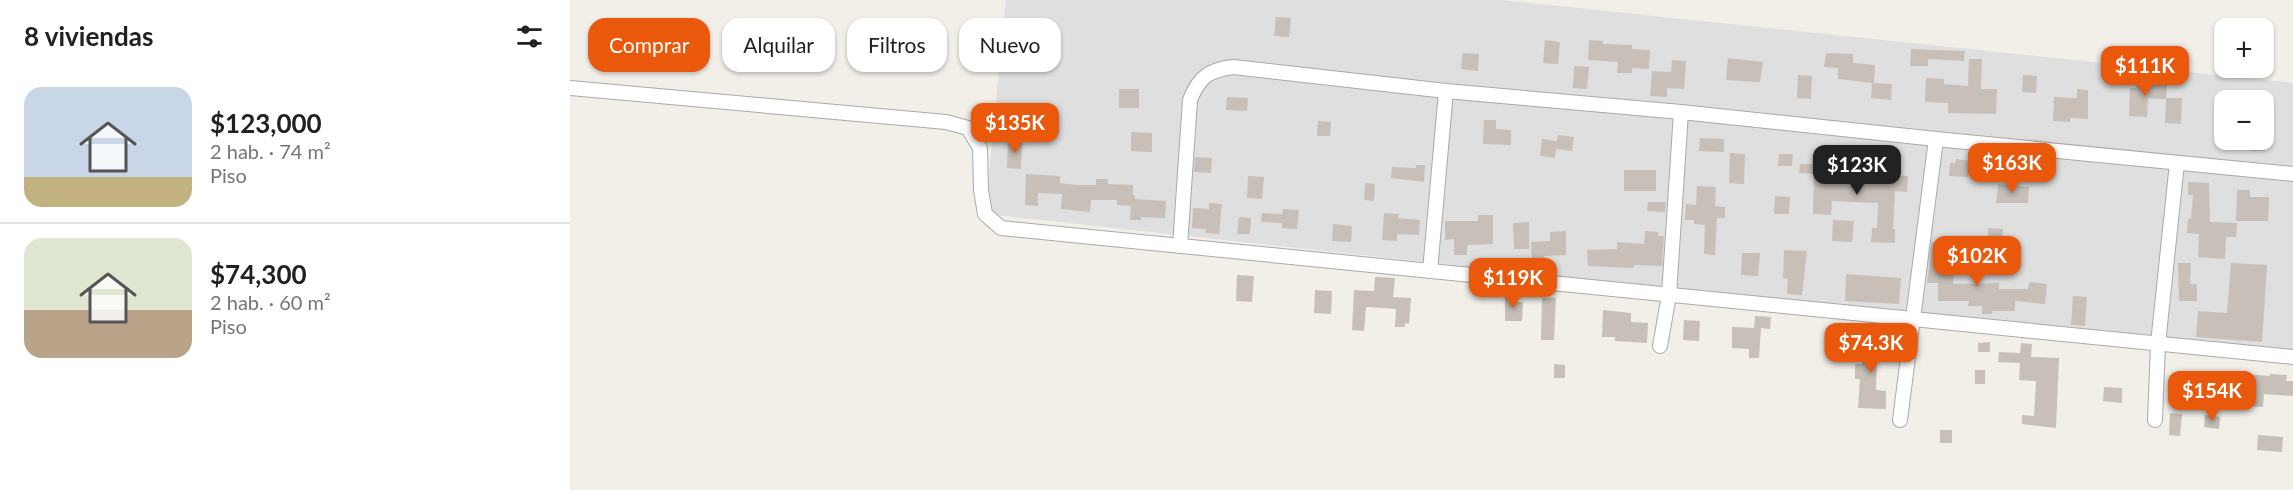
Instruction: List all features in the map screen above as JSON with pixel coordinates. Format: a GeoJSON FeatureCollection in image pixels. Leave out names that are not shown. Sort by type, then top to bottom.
{"type":"FeatureCollection","features":[{"type":"Feature","properties":{"kind":"street"},"geometry":{"type":"LineString","coordinates":[[1180,246],[1190,100],[1196,85],[1206,75],[1218,69],[1233,67],[1446,91],[1681,112],[2293,174]]}},
{"type":"Feature","properties":{"kind":"street"},"geometry":{"type":"LineString","coordinates":[[570,88],[946,122],[968,128],[980,148],[981,190],[985,214],[1001,228],[2293,357]]}},
{"type":"Feature","properties":{"kind":"street"},"geometry":{"type":"LineString","coordinates":[[1430,271],[1446,91]]}},
{"type":"Feature","properties":{"kind":"street"},"geometry":{"type":"LineString","coordinates":[[1660,346],[1669,295],[1681,112]]}},
{"type":"Feature","properties":{"kind":"street"},"geometry":{"type":"LineString","coordinates":[[1900,420],[1936,139]]}},
{"type":"Feature","properties":{"kind":"street"},"geometry":{"type":"LineString","coordinates":[[2155,420],[2158,344],[2178,163]]}},
{"type":"Feature","properties":{"kind":"shaded area"},"geometry":{"type":"Polygon","coordinates":[[[1006,0],[1502,0],[2214,75],[2214,78],[2245,78],[2293,83],[2293,356],[985,214],[999,72],[1061,72],[1061,18],[1004,18],[1006,0]]]}},
{"type":"Feature","properties":{"kind":"building"},"geometry":{"type":"Polygon","coordinates":[[[1276,17],[1291,18],[1289,37],[1274,36],[1276,17]]]}},
{"type":"Feature","properties":{"kind":"building"},"geometry":{"type":"Polygon","coordinates":[[[1545,40],[1560,42],[1558,64],[1543,63],[1545,40]]]}},
{"type":"Feature","properties":{"kind":"building"},"geometry":{"type":"Polygon","coordinates":[[[1589,40],[1603,41],[1603,44],[1632,45],[1632,49],[1650,50],[1649,69],[1632,68],[1632,73],[1617,73],[1618,62],[1588,60],[1589,40]]]}},
{"type":"Feature","properties":{"kind":"building"},"geometry":{"type":"Polygon","coordinates":[[[1911,49],[1965,51],[1964,61],[1928,59],[1928,66],[1910,66],[1911,49]]]}},
{"type":"Feature","properties":{"kind":"building"},"geometry":{"type":"Polygon","coordinates":[[[1463,53],[1479,54],[1478,71],[1461,69],[1463,53]]]}},
{"type":"Feature","properties":{"kind":"building"},"geometry":{"type":"Polygon","coordinates":[[[1826,53],[1853,54],[1853,63],[1875,65],[1874,83],[1892,84],[1891,100],[1871,98],[1872,83],[1838,79],[1838,68],[1824,67],[1826,53]]]}},
{"type":"Feature","properties":{"kind":"building"},"geometry":{"type":"Polygon","coordinates":[[[1728,58],[1763,62],[1760,82],[1726,80],[1728,58]]]}},
{"type":"Feature","properties":{"kind":"building"},"geometry":{"type":"Polygon","coordinates":[[[1969,59],[1982,59],[1981,89],[1997,89],[1996,114],[1948,113],[1948,103],[1925,102],[1926,78],[1944,79],[1944,84],[1968,86],[1969,59]]]}},
{"type":"Feature","properties":{"kind":"building"},"geometry":{"type":"Polygon","coordinates":[[[1672,60],[1686,61],[1684,89],[1667,88],[1667,97],[1650,96],[1652,71],[1671,72],[1672,60]]]}},
{"type":"Feature","properties":{"kind":"building"},"geometry":{"type":"Polygon","coordinates":[[[1574,66],[1589,67],[1587,89],[1573,88],[1574,66]]]}},
{"type":"Feature","properties":{"kind":"building"},"geometry":{"type":"Polygon","coordinates":[[[1798,75],[1812,76],[1811,99],[1797,98],[1798,75]]]}},
{"type":"Feature","properties":{"kind":"building"},"geometry":{"type":"Polygon","coordinates":[[[2023,75],[2037,76],[2036,93],[2022,92],[2023,75]]]}},
{"type":"Feature","properties":{"kind":"building"},"geometry":{"type":"Polygon","coordinates":[[[2137,82],[2167,84],[2166,99],[2148,98],[2147,117],[2129,116],[2130,88],[2136,88],[2137,82]]]}},
{"type":"Feature","properties":{"kind":"building"},"geometry":{"type":"Polygon","coordinates":[[[1119,89],[1139,89],[1139,108],[1119,108],[1119,89]]]}},
{"type":"Feature","properties":{"kind":"building"},"geometry":{"type":"Polygon","coordinates":[[[2077,89],[2088,90],[2088,119],[2070,118],[2070,122],[2053,121],[2054,97],[2077,98],[2077,89]]]}},
{"type":"Feature","properties":{"kind":"building"},"geometry":{"type":"Polygon","coordinates":[[[1227,97],[1248,98],[1247,111],[1226,110],[1227,97]]]}},
{"type":"Feature","properties":{"kind":"building"},"geometry":{"type":"Polygon","coordinates":[[[2166,98],[2182,98],[2181,124],[2165,123],[2166,98]]]}},
{"type":"Feature","properties":{"kind":"building"},"geometry":{"type":"Polygon","coordinates":[[[1022,103],[1054,106],[1053,131],[1021,130],[1022,103]]]}},
{"type":"Feature","properties":{"kind":"building"},"geometry":{"type":"Polygon","coordinates":[[[1484,120],[1496,120],[1496,129],[1511,130],[1511,145],[1483,144],[1484,120]]]}},
{"type":"Feature","properties":{"kind":"building"},"geometry":{"type":"Polygon","coordinates":[[[1318,121],[1331,122],[1330,136],[1317,136],[1318,121]]]}},
{"type":"Feature","properties":{"kind":"building"},"geometry":{"type":"Polygon","coordinates":[[[1131,132],[1152,133],[1152,152],[1131,151],[1131,132]]]}},
{"type":"Feature","properties":{"kind":"building"},"geometry":{"type":"Polygon","coordinates":[[[1558,135],[1574,137],[1572,151],[1556,149],[1555,158],[1540,156],[1542,139],[1557,141],[1558,135]]]}},
{"type":"Feature","properties":{"kind":"building"},"geometry":{"type":"Polygon","coordinates":[[[1700,138],[1724,139],[1724,152],[1699,151],[1700,138]]]}},
{"type":"Feature","properties":{"kind":"building"},"geometry":{"type":"Polygon","coordinates":[[[1008,140],[1022,140],[1021,169],[1007,168],[1008,140]]]}},
{"type":"Feature","properties":{"kind":"building"},"geometry":{"type":"Polygon","coordinates":[[[1730,153],[1745,154],[1744,184],[1729,183],[1730,153]]]}},
{"type":"Feature","properties":{"kind":"building"},"geometry":{"type":"Polygon","coordinates":[[[1779,154],[1793,154],[1792,166],[1778,166],[1779,154]]]}},
{"type":"Feature","properties":{"kind":"building"},"geometry":{"type":"Polygon","coordinates":[[[1195,157],[1212,158],[1211,173],[1194,172],[1195,157]]]}},
{"type":"Feature","properties":{"kind":"building"},"geometry":{"type":"Polygon","coordinates":[[[1815,157],[1830,158],[1829,182],[1881,184],[1882,175],[1908,176],[1907,192],[1895,191],[1893,229],[1895,229],[1895,243],[1871,242],[1872,228],[1877,228],[1878,203],[1832,201],[1831,215],[1813,214],[1814,174],[1799,173],[1800,164],[1815,164],[1815,157]]]}},
{"type":"Feature","properties":{"kind":"building"},"geometry":{"type":"Polygon","coordinates":[[[1956,159],[1971,161],[1968,177],[1949,176],[1950,163],[1955,163],[1956,159]]]}},
{"type":"Feature","properties":{"kind":"building"},"geometry":{"type":"Polygon","coordinates":[[[1416,165],[1425,165],[1424,182],[1391,178],[1392,167],[1416,168],[1416,165]]]}},
{"type":"Feature","properties":{"kind":"building"},"geometry":{"type":"Polygon","coordinates":[[[1624,170],[1656,170],[1656,191],[1624,191],[1624,170]]]}},
{"type":"Feature","properties":{"kind":"building"},"geometry":{"type":"Polygon","coordinates":[[[1026,174],[1060,176],[1060,183],[1076,185],[1096,185],[1096,179],[1108,179],[1108,184],[1133,185],[1135,199],[1166,201],[1165,218],[1141,217],[1141,220],[1130,220],[1131,206],[1117,205],[1117,200],[1091,200],[1090,212],[1061,209],[1062,194],[1038,193],[1038,206],[1025,205],[1026,174]]]}},
{"type":"Feature","properties":{"kind":"building"},"geometry":{"type":"Polygon","coordinates":[[[1248,176],[1264,177],[1262,199],[1247,198],[1248,176]]]}},
{"type":"Feature","properties":{"kind":"building"},"geometry":{"type":"Polygon","coordinates":[[[2188,182],[2209,183],[2210,222],[2237,223],[2236,237],[2226,237],[2225,259],[2198,257],[2199,234],[2187,233],[2193,195],[2188,195],[2188,182]]]}},
{"type":"Feature","properties":{"kind":"building"},"geometry":{"type":"Polygon","coordinates":[[[1365,183],[1375,184],[1374,201],[1364,200],[1365,183]]]}},
{"type":"Feature","properties":{"kind":"building"},"geometry":{"type":"Polygon","coordinates":[[[1998,184],[2029,187],[2028,203],[1996,203],[1998,184]]]}},
{"type":"Feature","properties":{"kind":"building"},"geometry":{"type":"Polygon","coordinates":[[[1697,186],[1716,187],[1715,206],[1725,207],[1725,218],[1717,218],[1715,255],[1704,254],[1705,225],[1694,224],[1694,220],[1685,220],[1686,204],[1696,205],[1697,186]]]}},
{"type":"Feature","properties":{"kind":"building"},"geometry":{"type":"Polygon","coordinates":[[[2237,190],[2250,190],[2250,197],[2269,197],[2268,221],[2236,221],[2237,190]]]}},
{"type":"Feature","properties":{"kind":"building"},"geometry":{"type":"Polygon","coordinates":[[[1775,196],[1790,197],[1789,214],[1774,214],[1775,196]]]}},
{"type":"Feature","properties":{"kind":"building"},"geometry":{"type":"Polygon","coordinates":[[[1648,202],[1666,202],[1665,212],[1647,211],[1648,202]]]}},
{"type":"Feature","properties":{"kind":"building"},"geometry":{"type":"Polygon","coordinates":[[[1209,203],[1222,204],[1219,234],[1205,233],[1206,229],[1192,228],[1193,208],[1209,209],[1209,203]]]}},
{"type":"Feature","properties":{"kind":"building"},"geometry":{"type":"Polygon","coordinates":[[[1283,209],[1299,210],[1297,229],[1282,228],[1282,223],[1261,222],[1262,213],[1282,214],[1283,209]]]}},
{"type":"Feature","properties":{"kind":"building"},"geometry":{"type":"Polygon","coordinates":[[[1384,213],[1399,214],[1398,218],[1420,220],[1419,235],[1397,234],[1397,241],[1382,240],[1384,213]]]}},
{"type":"Feature","properties":{"kind":"building"},"geometry":{"type":"Polygon","coordinates":[[[1478,215],[1493,215],[1493,244],[1467,245],[1467,255],[1454,255],[1454,239],[1445,240],[1445,221],[1478,221],[1478,215]]]}},
{"type":"Feature","properties":{"kind":"building"},"geometry":{"type":"Polygon","coordinates":[[[1239,217],[1251,218],[1250,234],[1237,234],[1239,217]]]}},
{"type":"Feature","properties":{"kind":"building"},"geometry":{"type":"Polygon","coordinates":[[[1833,220],[1854,221],[1852,242],[1832,241],[1833,220]]]}},
{"type":"Feature","properties":{"kind":"building"},"geometry":{"type":"Polygon","coordinates":[[[1529,222],[1529,249],[1514,249],[1513,223],[1529,222]]]}},
{"type":"Feature","properties":{"kind":"building"},"geometry":{"type":"Polygon","coordinates":[[[1333,224],[1352,226],[1351,242],[1332,241],[1333,224]]]}},
{"type":"Feature","properties":{"kind":"building"},"geometry":{"type":"Polygon","coordinates":[[[1988,228],[2003,229],[2002,239],[1988,238],[1988,228]]]}},
{"type":"Feature","properties":{"kind":"building"},"geometry":{"type":"Polygon","coordinates":[[[1566,231],[1566,255],[1544,256],[1544,262],[1532,262],[1531,242],[1550,241],[1550,232],[1566,231]]]}},
{"type":"Feature","properties":{"kind":"building"},"geometry":{"type":"Polygon","coordinates":[[[1645,231],[1658,232],[1658,236],[1664,236],[1662,266],[1634,265],[1633,268],[1588,266],[1587,250],[1617,249],[1617,242],[1644,244],[1645,231]]]}},
{"type":"Feature","properties":{"kind":"building"},"geometry":{"type":"Polygon","coordinates":[[[1932,242],[1940,242],[1940,249],[1954,250],[1953,284],[1999,283],[1999,289],[2028,289],[2029,282],[2047,284],[2045,304],[2015,301],[2015,311],[1992,311],[1992,314],[1982,314],[1982,306],[1968,306],[1969,301],[1938,301],[1938,283],[1927,283],[1932,242]]]}},
{"type":"Feature","properties":{"kind":"building"},"geometry":{"type":"Polygon","coordinates":[[[1784,250],[1807,251],[1802,295],[1787,294],[1788,279],[1783,278],[1784,250]]]}},
{"type":"Feature","properties":{"kind":"building"},"geometry":{"type":"Polygon","coordinates":[[[1742,253],[1760,253],[1758,276],[1741,275],[1742,253]]]}},
{"type":"Feature","properties":{"kind":"building"},"geometry":{"type":"Polygon","coordinates":[[[2178,263],[2191,263],[2190,284],[2197,284],[2197,301],[2179,301],[2178,263]]]}},
{"type":"Feature","properties":{"kind":"building"},"geometry":{"type":"Polygon","coordinates":[[[2231,263],[2267,265],[2262,342],[2196,337],[2198,311],[2227,313],[2231,263]]]}},
{"type":"Feature","properties":{"kind":"building"},"geometry":{"type":"Polygon","coordinates":[[[1846,274],[1901,278],[1899,304],[1845,301],[1846,274]]]}},
{"type":"Feature","properties":{"kind":"building"},"geometry":{"type":"Polygon","coordinates":[[[1237,275],[1254,276],[1252,302],[1236,301],[1237,275]]]}},
{"type":"Feature","properties":{"kind":"building"},"geometry":{"type":"Polygon","coordinates":[[[1375,277],[1395,278],[1393,297],[1411,298],[1409,324],[1405,323],[1405,327],[1395,327],[1396,309],[1368,307],[1366,308],[1364,331],[1352,330],[1354,290],[1374,291],[1375,277]]]}},
{"type":"Feature","properties":{"kind":"building"},"geometry":{"type":"Polygon","coordinates":[[[1315,290],[1332,291],[1331,314],[1314,313],[1315,290]]]}},
{"type":"Feature","properties":{"kind":"building"},"geometry":{"type":"Polygon","coordinates":[[[1505,295],[1517,296],[1517,302],[1523,302],[1522,321],[1505,321],[1505,295]]]}},
{"type":"Feature","properties":{"kind":"building"},"geometry":{"type":"Polygon","coordinates":[[[2073,296],[2087,297],[2085,326],[2071,325],[2073,296]]]}},
{"type":"Feature","properties":{"kind":"building"},"geometry":{"type":"Polygon","coordinates":[[[1542,298],[1556,298],[1554,340],[1541,340],[1542,298]]]}},
{"type":"Feature","properties":{"kind":"building"},"geometry":{"type":"Polygon","coordinates":[[[1603,310],[1631,313],[1631,322],[1648,323],[1647,343],[1615,341],[1615,337],[1602,337],[1603,310]]]}},
{"type":"Feature","properties":{"kind":"building"},"geometry":{"type":"Polygon","coordinates":[[[1755,316],[1771,317],[1770,329],[1761,328],[1759,358],[1749,358],[1749,349],[1732,348],[1732,327],[1754,328],[1755,316]]]}},
{"type":"Feature","properties":{"kind":"building"},"geometry":{"type":"Polygon","coordinates":[[[1684,320],[1700,321],[1699,341],[1683,340],[1684,320]]]}},
{"type":"Feature","properties":{"kind":"building"},"geometry":{"type":"Polygon","coordinates":[[[1864,336],[1888,337],[1887,353],[1877,353],[1876,390],[1886,391],[1886,409],[1858,408],[1860,379],[1855,379],[1855,364],[1862,364],[1864,336]]]}},
{"type":"Feature","properties":{"kind":"building"},"geometry":{"type":"Polygon","coordinates":[[[1990,342],[1990,352],[1978,352],[1978,343],[1990,342]]]}},
{"type":"Feature","properties":{"kind":"building"},"geometry":{"type":"Polygon","coordinates":[[[2021,343],[2032,344],[2031,357],[2059,358],[2056,428],[2022,424],[2022,415],[2034,416],[2036,381],[2019,380],[2020,363],[1998,362],[1999,352],[2020,353],[2021,343]]]}},
{"type":"Feature","properties":{"kind":"building"},"geometry":{"type":"Polygon","coordinates":[[[1554,364],[1565,365],[1565,378],[1554,378],[1554,364]]]}},
{"type":"Feature","properties":{"kind":"building"},"geometry":{"type":"Polygon","coordinates":[[[1975,370],[1985,370],[1985,384],[1975,384],[1975,370]]]}},
{"type":"Feature","properties":{"kind":"building"},"geometry":{"type":"Polygon","coordinates":[[[2172,374],[2189,376],[2188,390],[2171,388],[2172,374]]]}},
{"type":"Feature","properties":{"kind":"building"},"geometry":{"type":"Polygon","coordinates":[[[2245,374],[2287,375],[2286,381],[2293,381],[2293,396],[2264,394],[2263,407],[2242,406],[2245,374]]]}},
{"type":"Feature","properties":{"kind":"building"},"geometry":{"type":"Polygon","coordinates":[[[2104,387],[2122,388],[2122,403],[2103,401],[2104,387]]]}},
{"type":"Feature","properties":{"kind":"building"},"geometry":{"type":"Polygon","coordinates":[[[2170,413],[2182,414],[2180,436],[2169,435],[2170,413]]]}},
{"type":"Feature","properties":{"kind":"building"},"geometry":{"type":"Polygon","coordinates":[[[2205,415],[2220,417],[2219,429],[2204,427],[2205,415]]]}},
{"type":"Feature","properties":{"kind":"building"},"geometry":{"type":"Polygon","coordinates":[[[1940,430],[1952,430],[1952,443],[1940,443],[1940,430]]]}},
{"type":"Feature","properties":{"kind":"building"},"geometry":{"type":"Polygon","coordinates":[[[2258,435],[2283,437],[2282,452],[2257,450],[2258,435]]]}}]}
